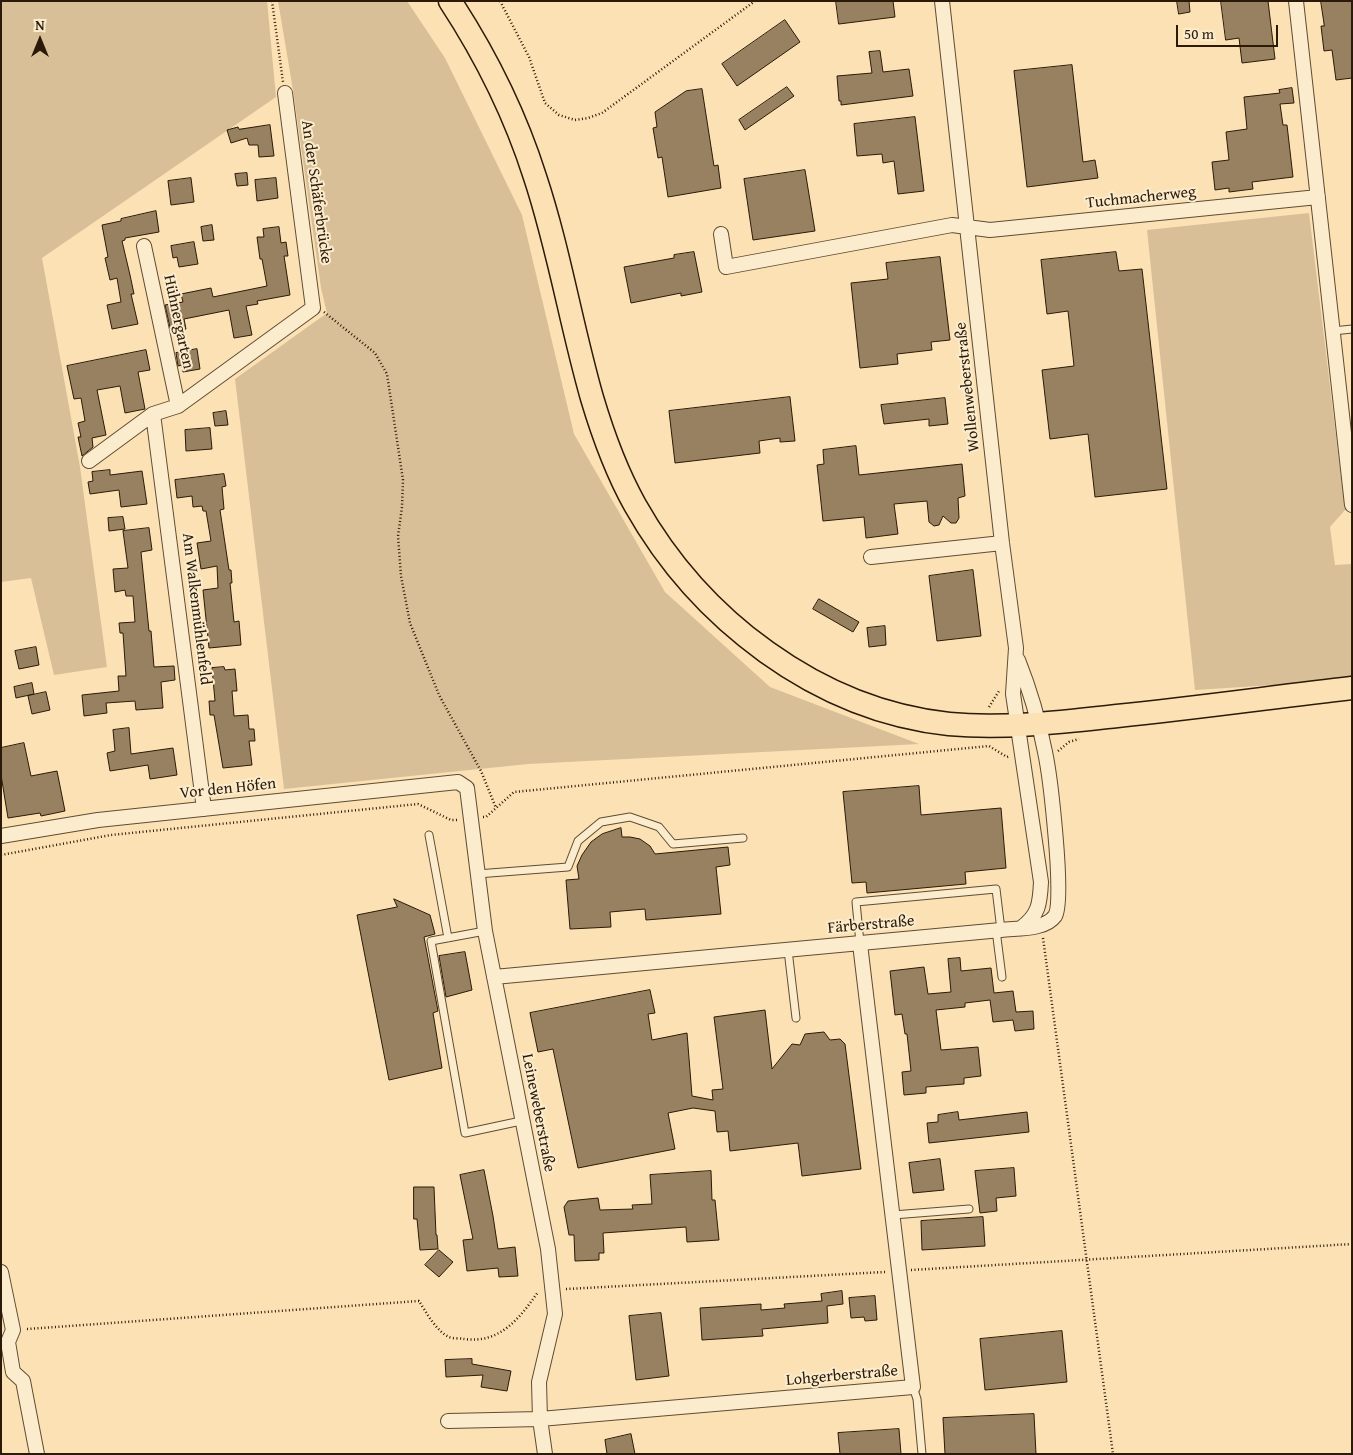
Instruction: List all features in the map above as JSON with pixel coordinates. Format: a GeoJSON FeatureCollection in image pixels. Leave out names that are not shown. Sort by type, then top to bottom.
{"type":"FeatureCollection","features":[{"type":"Feature","properties":{"kind":"main road"},"geometry":{"type":"LineString","coordinates":[[450,1],[490,68],[526,149],[544,206],[593,401],[610,452],[633,502],[652,533],[679,570],[716,610],[743,634],[780,661],[827,688],[871,706],[910,717],[949,724],[1028,725],[1209,706],[1352,688]]}},
{"type":"Feature","properties":{"kind":"street","name":"Wollenweberstraße"},"geometry":{"type":"LineString","coordinates":[[942,1],[1016,654],[1013,694],[1028,725]]}},
{"type":"Feature","properties":{"kind":"street"},"geometry":{"type":"LineString","coordinates":[[1296,1],[1352,505]]}},
{"type":"Feature","properties":{"kind":"street","name":"An der Schäferbrücke"},"geometry":{"type":"LineString","coordinates":[[285,93],[312,302]]}},
{"type":"Feature","properties":{"kind":"street","name":"Tuchmacherweg"},"geometry":{"type":"LineString","coordinates":[[968,227],[990,230],[1318,197]]}},
{"type":"Feature","properties":{"kind":"street"},"geometry":{"type":"LineString","coordinates":[[720,234],[726,267],[952,225],[968,227]]}},
{"type":"Feature","properties":{"kind":"street","name":"Hühnergarten"},"geometry":{"type":"LineString","coordinates":[[144,246],[178,406]]}},
{"type":"Feature","properties":{"kind":"street"},"geometry":{"type":"LineString","coordinates":[[89,461],[153,414],[178,406],[312,302]]}},
{"type":"Feature","properties":{"kind":"street","name":"Am Walkenmühlenfeld"},"geometry":{"type":"LineString","coordinates":[[153,414],[204,809]]}},
{"type":"Feature","properties":{"kind":"street"},"geometry":{"type":"LineString","coordinates":[[871,557],[1002,542]]}},
{"type":"Feature","properties":{"kind":"street","name":"Wollenweberstraße"},"geometry":{"type":"LineString","coordinates":[[1016,654],[1029,687],[1028,725]]}},
{"type":"Feature","properties":{"kind":"street"},"geometry":{"type":"LineString","coordinates":[[1028,725],[1046,759],[1057,852],[1059,894],[1056,914],[1050,922],[1041,925]]}},
{"type":"Feature","properties":{"kind":"street"},"geometry":{"type":"LineString","coordinates":[[1021,928],[1032,920],[1036,912],[1041,882],[1028,725]]}},
{"type":"Feature","properties":{"kind":"street","name":"Vor den Höfen"},"geometry":{"type":"LineString","coordinates":[[1,836],[98,820],[458,782]]}},
{"type":"Feature","properties":{"kind":"street","name":"Leineweberstraße"},"geometry":{"type":"LineString","coordinates":[[458,782],[466,788],[485,932],[521,1121],[548,1249],[555,1314],[539,1382],[540,1419],[545,1454]]}},
{"type":"Feature","properties":{"kind":"street","name":"Färberstraße"},"geometry":{"type":"LineString","coordinates":[[494,977],[860,944],[1041,925]]}},
{"type":"Feature","properties":{"kind":"street","name":"Lohgerberstraße"},"geometry":{"type":"LineString","coordinates":[[448,1421],[540,1419],[913,1387],[860,944]]}},
{"type":"Feature","properties":{"kind":"street"},"geometry":{"type":"LineString","coordinates":[[1,1272],[13,1330],[8,1342],[6,1356],[13,1372],[23,1381],[37,1454]]}},
{"type":"Feature","properties":{"kind":"lane"},"geometry":{"type":"LineString","coordinates":[[1333,331],[1352,329]]}},
{"type":"Feature","properties":{"kind":"lane"},"geometry":{"type":"LineString","coordinates":[[477,874],[568,867],[578,841],[601,822],[630,817],[659,827],[673,844],[743,838]]}},
{"type":"Feature","properties":{"kind":"lane"},"geometry":{"type":"LineString","coordinates":[[429,835],[448,938]]}},
{"type":"Feature","properties":{"kind":"lane"},"geometry":{"type":"LineString","coordinates":[[860,944],[856,902],[996,889],[1002,977]]}},
{"type":"Feature","properties":{"kind":"lane"},"geometry":{"type":"LineString","coordinates":[[485,932],[431,942],[465,1133],[521,1121]]}},
{"type":"Feature","properties":{"kind":"lane"},"geometry":{"type":"LineString","coordinates":[[788,950],[796,1018]]}},
{"type":"Feature","properties":{"kind":"lane"},"geometry":{"type":"LineString","coordinates":[[893,1215],[970,1209]]}},
{"type":"Feature","properties":{"kind":"lane"},"geometry":{"type":"LineString","coordinates":[[913,1387],[922,1454]]}},
{"type":"Feature","properties":{"kind":"path"},"geometry":{"type":"LineString","coordinates":[[272,1],[285,93]]}},
{"type":"Feature","properties":{"kind":"path"},"geometry":{"type":"LineString","coordinates":[[500,1],[529,57],[544,103],[559,114],[575,120],[602,113],[755,1]]}},
{"type":"Feature","properties":{"kind":"path"},"geometry":{"type":"LineString","coordinates":[[312,302],[375,353],[387,374],[403,480],[398,536],[400,576],[410,623],[438,695],[482,771],[496,808]]}},
{"type":"Feature","properties":{"kind":"path"},"geometry":{"type":"LineString","coordinates":[[1058,751],[1069,742]]}},
{"type":"Feature","properties":{"kind":"path"},"geometry":{"type":"LineString","coordinates":[[1,855],[111,835],[418,804],[451,820],[486,817],[514,792],[534,790],[989,746],[1007,757]]}},
{"type":"Feature","properties":{"kind":"path"},"geometry":{"type":"LineString","coordinates":[[1041,925],[1113,1454]]}},
{"type":"Feature","properties":{"kind":"path"},"geometry":{"type":"LineString","coordinates":[[13,1330],[419,1301],[432,1322],[449,1337],[470,1340],[492,1336],[510,1327],[527,1309],[539,1292],[552,1290],[1087,1261],[1352,1244]]}},
{"type":"Feature","properties":{"kind":"shaded area"},"geometry":{"type":"Polygon","coordinates":[[[1,1],[267,1],[276,97],[42,258],[80,467],[107,667],[54,675],[31,578],[1,582],[1,1]]]}},
{"type":"Feature","properties":{"kind":"shaded area"},"geometry":{"type":"Polygon","coordinates":[[[278,1],[407,1],[445,58],[522,215],[574,434],[665,592],[770,687],[919,744],[528,764],[284,789],[235,379],[327,313],[321,288],[293,90],[278,1]]]}},
{"type":"Feature","properties":{"kind":"shaded area"},"geometry":{"type":"Polygon","coordinates":[[[1309,213],[1345,510],[1330,527],[1335,565],[1352,564],[1352,680],[1195,690],[1147,230],[1309,213]]]}},
{"type":"Feature","properties":{"kind":"building"},"geometry":{"type":"Polygon","coordinates":[[[836,1],[893,1],[895,17],[839,24],[836,1]]]}},
{"type":"Feature","properties":{"kind":"building"},"geometry":{"type":"Polygon","coordinates":[[[1177,1],[1189,1],[1190,12],[1179,14],[1177,1]]]}},
{"type":"Feature","properties":{"kind":"building"},"geometry":{"type":"Polygon","coordinates":[[[1221,1],[1268,1],[1275,59],[1242,63],[1239,38],[1226,40],[1221,1]]]}},
{"type":"Feature","properties":{"kind":"building"},"geometry":{"type":"Polygon","coordinates":[[[1321,1],[1352,1],[1352,78],[1336,80],[1332,50],[1324,51],[1321,1]]]}},
{"type":"Feature","properties":{"kind":"building"},"geometry":{"type":"Polygon","coordinates":[[[785,20],[800,42],[737,86],[722,64],[785,20]]]}},
{"type":"Feature","properties":{"kind":"building"},"geometry":{"type":"Polygon","coordinates":[[[880,51],[883,72],[909,69],[913,96],[841,105],[837,76],[872,73],[869,52],[880,51]]]}},
{"type":"Feature","properties":{"kind":"building"},"geometry":{"type":"Polygon","coordinates":[[[1072,65],[1083,162],[1095,160],[1098,178],[1027,187],[1014,71],[1072,65]]]}},
{"type":"Feature","properties":{"kind":"building"},"geometry":{"type":"Polygon","coordinates":[[[787,87],[794,96],[745,130],[739,120],[787,87]]]}},
{"type":"Feature","properties":{"kind":"building"},"geometry":{"type":"Polygon","coordinates":[[[1292,88],[1294,103],[1280,104],[1283,125],[1287,125],[1293,177],[1252,182],[1253,189],[1229,192],[1229,188],[1215,190],[1212,162],[1229,160],[1226,132],[1247,129],[1244,97],[1280,93],[1279,90],[1292,88]]]}},
{"type":"Feature","properties":{"kind":"building"},"geometry":{"type":"Polygon","coordinates":[[[702,89],[714,166],[718,165],[721,188],[668,197],[662,157],[658,158],[653,128],[657,127],[655,112],[686,91],[702,89]]]}},
{"type":"Feature","properties":{"kind":"building"},"geometry":{"type":"Polygon","coordinates":[[[915,117],[924,191],[898,194],[894,161],[883,163],[882,154],[857,156],[854,124],[915,117]]]}},
{"type":"Feature","properties":{"kind":"building"},"geometry":{"type":"Polygon","coordinates":[[[270,125],[274,156],[259,157],[258,145],[249,145],[247,138],[231,143],[227,130],[238,127],[239,129],[270,125]]]}},
{"type":"Feature","properties":{"kind":"building"},"geometry":{"type":"Polygon","coordinates":[[[805,170],[815,231],[753,240],[744,179],[805,170]]]}},
{"type":"Feature","properties":{"kind":"building"},"geometry":{"type":"Polygon","coordinates":[[[247,173],[248,185],[237,186],[235,174],[247,173]]]}},
{"type":"Feature","properties":{"kind":"building"},"geometry":{"type":"Polygon","coordinates":[[[191,178],[194,202],[171,205],[168,181],[191,178]]]}},
{"type":"Feature","properties":{"kind":"building"},"geometry":{"type":"Polygon","coordinates":[[[276,178],[278,198],[257,201],[255,180],[276,178]]]}},
{"type":"Feature","properties":{"kind":"building"},"geometry":{"type":"Polygon","coordinates":[[[156,211],[159,232],[125,238],[122,241],[134,294],[131,294],[138,324],[112,329],[107,305],[121,302],[117,278],[110,280],[105,258],[108,257],[102,225],[156,211]]]}},
{"type":"Feature","properties":{"kind":"building"},"geometry":{"type":"Polygon","coordinates":[[[212,225],[214,240],[203,241],[201,227],[212,225]]]}},
{"type":"Feature","properties":{"kind":"building"},"geometry":{"type":"Polygon","coordinates":[[[279,227],[281,243],[286,242],[288,256],[284,256],[290,295],[257,301],[258,304],[246,306],[252,335],[234,338],[229,310],[184,319],[186,329],[171,332],[165,305],[183,302],[181,294],[211,288],[213,297],[267,286],[257,237],[264,237],[263,229],[279,227]]]}},
{"type":"Feature","properties":{"kind":"building"},"geometry":{"type":"Polygon","coordinates":[[[194,242],[198,264],[179,267],[177,257],[173,258],[171,246],[194,242]]]}},
{"type":"Feature","properties":{"kind":"building"},"geometry":{"type":"Polygon","coordinates":[[[694,252],[702,292],[681,296],[681,293],[631,303],[624,267],[674,258],[674,255],[694,252]]]}},
{"type":"Feature","properties":{"kind":"building"},"geometry":{"type":"Polygon","coordinates":[[[1116,252],[1119,271],[1142,269],[1167,489],[1095,497],[1088,434],[1050,439],[1042,370],[1074,366],[1068,311],[1047,314],[1041,260],[1116,252]]]}},
{"type":"Feature","properties":{"kind":"building"},"geometry":{"type":"Polygon","coordinates":[[[940,257],[950,340],[931,342],[932,350],[897,354],[898,364],[860,368],[851,283],[888,279],[886,263],[940,257]]]}},
{"type":"Feature","properties":{"kind":"building"},"geometry":{"type":"Polygon","coordinates":[[[197,349],[200,369],[183,372],[182,365],[178,366],[176,353],[197,349]]]}},
{"type":"Feature","properties":{"kind":"building"},"geometry":{"type":"Polygon","coordinates":[[[146,350],[150,370],[138,372],[145,409],[125,413],[120,386],[97,390],[106,435],[92,438],[93,447],[82,456],[78,437],[81,437],[78,423],[85,421],[81,398],[74,399],[67,366],[146,350]]]}},
{"type":"Feature","properties":{"kind":"building"},"geometry":{"type":"Polygon","coordinates":[[[790,397],[795,441],[780,442],[780,438],[759,441],[760,453],[675,463],[669,411],[790,397]]]}},
{"type":"Feature","properties":{"kind":"building"},"geometry":{"type":"Polygon","coordinates":[[[945,398],[948,424],[929,426],[929,419],[884,424],[881,405],[945,398]]]}},
{"type":"Feature","properties":{"kind":"building"},"geometry":{"type":"Polygon","coordinates":[[[226,411],[228,425],[215,426],[213,413],[226,411]]]}},
{"type":"Feature","properties":{"kind":"building"},"geometry":{"type":"Polygon","coordinates":[[[210,428],[212,449],[186,451],[185,430],[210,428]]]}},
{"type":"Feature","properties":{"kind":"building"},"geometry":{"type":"Polygon","coordinates":[[[856,446],[859,475],[962,464],[965,496],[958,498],[959,518],[956,523],[951,523],[943,516],[939,525],[934,526],[929,522],[927,501],[894,504],[898,534],[866,538],[864,517],[823,521],[817,465],[824,464],[823,450],[856,446]]]}},
{"type":"Feature","properties":{"kind":"building"},"geometry":{"type":"Polygon","coordinates":[[[110,470],[110,475],[142,471],[147,504],[121,507],[119,490],[90,494],[88,482],[93,481],[92,472],[110,470]]]}},
{"type":"Feature","properties":{"kind":"building"},"geometry":{"type":"Polygon","coordinates":[[[224,474],[226,486],[222,487],[224,509],[220,510],[229,570],[231,570],[232,583],[230,583],[234,622],[239,621],[241,645],[209,648],[203,590],[218,588],[217,566],[201,569],[197,543],[211,541],[206,511],[203,511],[202,506],[193,507],[192,496],[177,498],[175,480],[224,474]]]}},
{"type":"Feature","properties":{"kind":"building"},"geometry":{"type":"Polygon","coordinates":[[[123,517],[125,529],[109,531],[108,518],[123,517]]]}},
{"type":"Feature","properties":{"kind":"building"},"geometry":{"type":"Polygon","coordinates":[[[149,528],[152,550],[141,552],[154,667],[174,666],[175,680],[161,682],[163,708],[136,710],[135,701],[106,703],[107,713],[84,716],[82,695],[119,691],[118,676],[126,676],[123,633],[120,633],[119,623],[135,622],[133,596],[126,596],[125,590],[115,592],[113,569],[128,568],[123,531],[149,528]]]}},
{"type":"Feature","properties":{"kind":"building"},"geometry":{"type":"Polygon","coordinates":[[[973,570],[981,636],[937,641],[929,576],[973,570]]]}},
{"type":"Feature","properties":{"kind":"building"},"geometry":{"type":"Polygon","coordinates":[[[819,599],[859,622],[853,632],[813,609],[819,599]]]}},
{"type":"Feature","properties":{"kind":"building"},"geometry":{"type":"Polygon","coordinates":[[[885,626],[886,645],[869,647],[867,628],[885,626]]]}},
{"type":"Feature","properties":{"kind":"building"},"geometry":{"type":"Polygon","coordinates":[[[36,647],[39,665],[19,669],[15,651],[36,647]]]}},
{"type":"Feature","properties":{"kind":"building"},"geometry":{"type":"Polygon","coordinates":[[[224,667],[225,670],[235,669],[237,691],[232,691],[234,716],[248,715],[249,729],[254,729],[255,741],[249,741],[252,765],[223,768],[214,715],[210,715],[209,701],[215,701],[212,668],[224,667]]]}},
{"type":"Feature","properties":{"kind":"building"},"geometry":{"type":"Polygon","coordinates":[[[32,683],[34,694],[16,698],[14,687],[32,683]]]}},
{"type":"Feature","properties":{"kind":"building"},"geometry":{"type":"Polygon","coordinates":[[[46,692],[50,710],[32,714],[28,696],[46,692]]]}},
{"type":"Feature","properties":{"kind":"building"},"geometry":{"type":"Polygon","coordinates":[[[129,728],[131,754],[173,748],[177,775],[150,779],[148,765],[110,771],[107,753],[115,751],[113,730],[129,728]]]}},
{"type":"Feature","properties":{"kind":"building"},"geometry":{"type":"Polygon","coordinates":[[[24,743],[31,776],[57,771],[65,811],[41,816],[40,813],[8,818],[1,775],[1,748],[24,743]]]}},
{"type":"Feature","properties":{"kind":"building"},"geometry":{"type":"Polygon","coordinates":[[[919,786],[921,815],[1001,808],[1006,868],[965,872],[966,884],[867,893],[866,882],[852,883],[843,792],[919,786]]]}},
{"type":"Feature","properties":{"kind":"building"},"geometry":{"type":"Polygon","coordinates":[[[621,828],[622,837],[640,839],[650,846],[655,854],[728,847],[730,865],[716,867],[721,914],[646,920],[645,909],[610,912],[611,927],[570,929],[566,880],[579,879],[577,866],[591,842],[602,834],[621,828]]]}},
{"type":"Feature","properties":{"kind":"building"},"geometry":{"type":"Polygon","coordinates":[[[394,899],[430,915],[435,934],[424,937],[438,1011],[433,1013],[442,1068],[389,1080],[357,915],[397,907],[394,899]]]}},
{"type":"Feature","properties":{"kind":"building"},"geometry":{"type":"Polygon","coordinates":[[[465,952],[472,990],[446,997],[439,956],[465,952]]]}},
{"type":"Feature","properties":{"kind":"building"},"geometry":{"type":"Polygon","coordinates":[[[960,958],[961,971],[991,968],[994,993],[1013,991],[1016,1012],[1033,1011],[1034,1029],[1015,1031],[1013,1020],[993,1022],[990,1000],[965,1003],[965,1007],[936,1010],[941,1050],[978,1047],[981,1076],[964,1078],[964,1084],[926,1087],[926,1093],[904,1095],[902,1072],[911,1071],[907,1034],[905,1034],[902,1014],[895,1015],[890,971],[924,967],[928,994],[951,992],[948,959],[960,958]]]}},
{"type":"Feature","properties":{"kind":"building"},"geometry":{"type":"Polygon","coordinates":[[[650,990],[655,1013],[648,1014],[652,1040],[687,1033],[692,1096],[713,1100],[712,1090],[723,1089],[714,1017],[765,1010],[772,1069],[792,1044],[800,1045],[805,1034],[824,1032],[830,1040],[840,1039],[845,1044],[861,1169],[802,1176],[798,1143],[730,1151],[728,1131],[717,1132],[715,1111],[693,1108],[668,1113],[675,1149],[578,1168],[553,1049],[538,1052],[530,1013],[650,990]]]}},
{"type":"Feature","properties":{"kind":"building"},"geometry":{"type":"Polygon","coordinates":[[[958,1112],[959,1120],[1027,1112],[1029,1132],[929,1143],[927,1123],[938,1122],[938,1115],[958,1112]]]}},
{"type":"Feature","properties":{"kind":"building"},"geometry":{"type":"Polygon","coordinates":[[[940,1159],[944,1190],[913,1193],[909,1163],[940,1159]]]}},
{"type":"Feature","properties":{"kind":"building"},"geometry":{"type":"Polygon","coordinates":[[[1014,1168],[1016,1196],[996,1198],[997,1211],[980,1213],[975,1171],[1014,1168]]]}},
{"type":"Feature","properties":{"kind":"building"},"geometry":{"type":"Polygon","coordinates":[[[484,1170],[498,1249],[515,1247],[518,1276],[499,1277],[498,1268],[467,1271],[463,1240],[473,1239],[460,1175],[484,1170]]]}},
{"type":"Feature","properties":{"kind":"building"},"geometry":{"type":"Polygon","coordinates":[[[711,1171],[712,1200],[715,1200],[719,1240],[687,1242],[686,1227],[603,1233],[604,1253],[599,1253],[599,1260],[575,1261],[574,1235],[569,1235],[564,1207],[568,1201],[598,1198],[600,1210],[633,1209],[632,1205],[652,1204],[650,1175],[711,1171]]]}},
{"type":"Feature","properties":{"kind":"building"},"geometry":{"type":"Polygon","coordinates":[[[414,1187],[434,1187],[438,1249],[420,1250],[417,1219],[414,1219],[414,1187]]]}},
{"type":"Feature","properties":{"kind":"building"},"geometry":{"type":"Polygon","coordinates":[[[983,1217],[985,1246],[922,1250],[921,1221],[983,1217]]]}},
{"type":"Feature","properties":{"kind":"building"},"geometry":{"type":"Polygon","coordinates":[[[439,1250],[453,1262],[439,1277],[425,1265],[439,1250]]]}},
{"type":"Feature","properties":{"kind":"building"},"geometry":{"type":"Polygon","coordinates":[[[842,1291],[843,1304],[827,1306],[828,1323],[762,1329],[763,1336],[702,1340],[700,1308],[761,1304],[761,1310],[785,1308],[784,1304],[822,1301],[821,1294],[842,1291]]]}},
{"type":"Feature","properties":{"kind":"building"},"geometry":{"type":"Polygon","coordinates":[[[875,1296],[877,1320],[865,1321],[864,1317],[851,1318],[849,1298],[875,1296]]]}},
{"type":"Feature","properties":{"kind":"building"},"geometry":{"type":"Polygon","coordinates":[[[661,1313],[669,1376],[636,1380],[629,1316],[661,1313]]]}},
{"type":"Feature","properties":{"kind":"building"},"geometry":{"type":"Polygon","coordinates":[[[1062,1331],[1067,1382],[985,1390],[980,1339],[1062,1331]]]}},
{"type":"Feature","properties":{"kind":"building"},"geometry":{"type":"Polygon","coordinates":[[[472,1359],[472,1364],[511,1371],[507,1391],[481,1387],[483,1375],[446,1377],[445,1360],[472,1359]]]}},
{"type":"Feature","properties":{"kind":"building"},"geometry":{"type":"Polygon","coordinates":[[[1034,1414],[1036,1454],[945,1454],[943,1418],[1034,1414]]]}},
{"type":"Feature","properties":{"kind":"building"},"geometry":{"type":"Polygon","coordinates":[[[899,1429],[901,1454],[840,1454],[838,1433],[899,1429]]]}},
{"type":"Feature","properties":{"kind":"building"},"geometry":{"type":"Polygon","coordinates":[[[631,1434],[635,1454],[607,1454],[605,1440],[631,1434]]]}}]}
